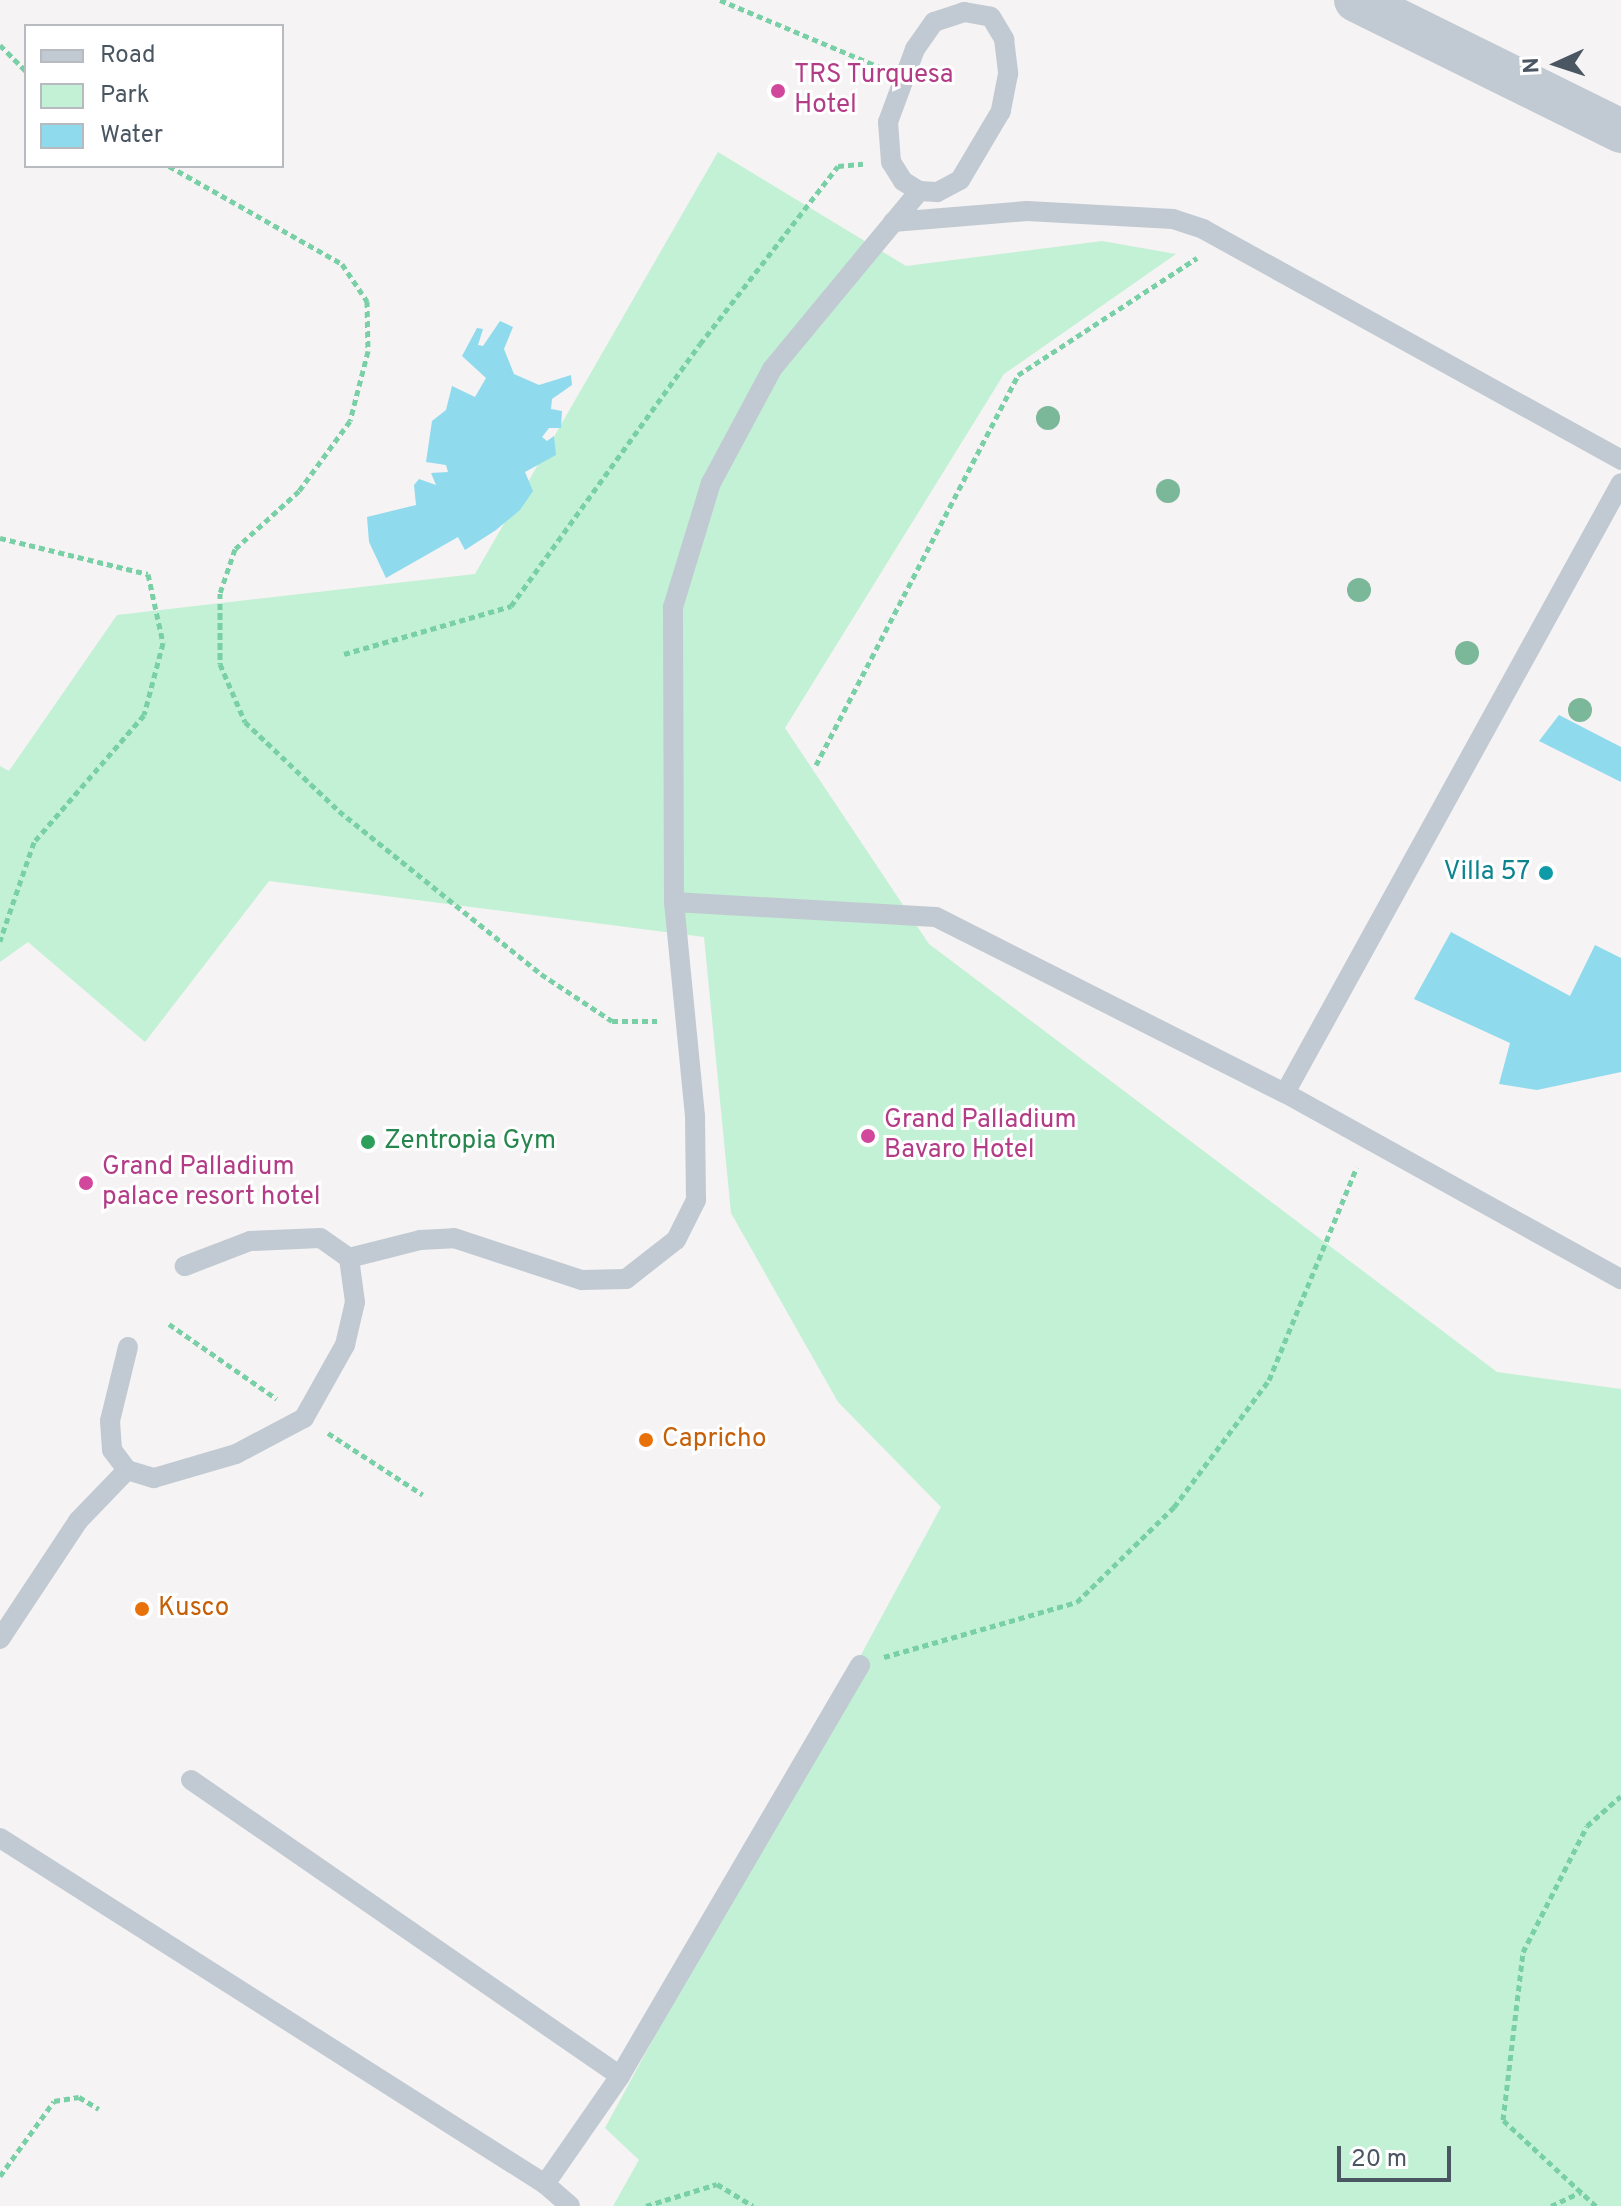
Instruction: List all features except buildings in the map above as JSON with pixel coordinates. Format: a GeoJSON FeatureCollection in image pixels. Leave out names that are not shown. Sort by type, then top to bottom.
{"type":"FeatureCollection","features":[{"type":"Feature","properties":{"kind":"street"},"geometry":{"type":"LineString","coordinates":[[1356,0],[1621,131]]}},
{"type":"Feature","properties":{"kind":"lane"},"geometry":{"type":"LineString","coordinates":[[964,12],[991,17],[1004,39],[1008,74],[1001,111],[960,180],[937,192],[919,191],[903,181],[891,162],[888,122],[902,76],[934,22],[964,12]]}},
{"type":"Feature","properties":{"kind":"lane"},"geometry":{"type":"LineString","coordinates":[[349,1258],[420,1240],[454,1238],[582,1280],[626,1279],[676,1240],[696,1200],[674,902],[673,607],[711,483],[772,369],[919,191]]}},
{"type":"Feature","properties":{"kind":"lane"},"geometry":{"type":"LineString","coordinates":[[893,222],[1027,211],[1173,219],[1203,229],[1621,460]]}},
{"type":"Feature","properties":{"kind":"lane"},"geometry":{"type":"LineString","coordinates":[[1285,1093],[1621,483]]}},
{"type":"Feature","properties":{"kind":"lane"},"geometry":{"type":"LineString","coordinates":[[674,902],[936,917],[1285,1093],[1621,1279]]}},
{"type":"Feature","properties":{"kind":"lane"},"geometry":{"type":"LineString","coordinates":[[128,1347],[110,1421],[112,1450],[127,1470],[154,1478],[236,1454],[304,1418],[345,1345],[355,1302],[349,1258],[320,1238],[250,1241],[185,1266]]}},
{"type":"Feature","properties":{"kind":"lane"},"geometry":{"type":"LineString","coordinates":[[0,1639],[78,1521],[127,1470]]}},
{"type":"Feature","properties":{"kind":"lane"},"geometry":{"type":"LineString","coordinates":[[545,2184],[620,2076],[860,1665]]}},
{"type":"Feature","properties":{"kind":"lane"},"geometry":{"type":"LineString","coordinates":[[191,1780],[620,2076]]}},
{"type":"Feature","properties":{"kind":"lane"},"geometry":{"type":"LineString","coordinates":[[0,1838],[545,2184],[570,2206]]}},
{"type":"Feature","properties":{"kind":"path"},"geometry":{"type":"LineString","coordinates":[[720,0],[902,76]]}},
{"type":"Feature","properties":{"kind":"path"},"geometry":{"type":"LineString","coordinates":[[0,45],[24,69]]}},
{"type":"Feature","properties":{"kind":"path"},"geometry":{"type":"LineString","coordinates":[[344,654],[511,606],[700,344],[838,166],[891,162]]}},
{"type":"Feature","properties":{"kind":"path"},"geometry":{"type":"LineString","coordinates":[[173,168],[342,264],[367,301],[368,351],[350,421],[299,491],[235,549],[220,593],[220,664],[245,722],[339,811],[541,974],[612,1021],[685,1021]]}},
{"type":"Feature","properties":{"kind":"path"},"geometry":{"type":"LineString","coordinates":[[816,765],[1018,375],[1198,258]]}},
{"type":"Feature","properties":{"kind":"path"},"geometry":{"type":"LineString","coordinates":[[0,538],[148,574],[163,643],[144,715],[34,842],[0,941]]}},
{"type":"Feature","properties":{"kind":"path"},"geometry":{"type":"LineString","coordinates":[[860,1665],[1077,1602],[1174,1507],[1269,1380],[1369,1139]]}},
{"type":"Feature","properties":{"kind":"path"},"geometry":{"type":"LineString","coordinates":[[1596,2206],[1503,2120],[1523,1952],[1587,1826],[1621,1796]]}},
{"type":"Feature","properties":{"kind":"path"},"geometry":{"type":"LineString","coordinates":[[0,2176],[54,2101],[79,2097],[99,2109]]}},
{"type":"Feature","properties":{"kind":"path"},"geometry":{"type":"LineString","coordinates":[[646,2206],[717,2184],[753,2206]]}},
{"type":"Feature","properties":{"kind":"path"},"geometry":{"type":"LineString","coordinates":[[1551,2206],[1581,2192]]}},
{"type":"Feature","properties":{"kind":"green space"},"geometry":{"type":"Polygon","coordinates":[[[718,152],[906,266],[1102,241],[1176,254],[1004,374],[785,728],[929,944],[1497,1372],[1621,1389],[1621,2206],[613,2206],[639,2160],[605,2128],[941,1507],[838,1402],[731,1213],[704,937],[269,881],[145,1042],[28,942],[0,962],[0,766],[9,771],[117,615],[475,574],[718,152]]]}},
{"type":"Feature","properties":{"kind":"water"},"geometry":{"type":"Polygon","coordinates":[[[500,321],[513,327],[504,349],[514,374],[539,385],[571,375],[572,385],[552,399],[551,409],[562,411],[561,428],[549,428],[542,437],[547,441],[554,436],[556,455],[525,472],[533,491],[520,510],[496,530],[465,550],[458,537],[386,578],[369,542],[367,517],[416,505],[414,485],[419,479],[436,485],[431,473],[448,472],[446,465],[426,462],[432,421],[446,410],[452,386],[475,397],[486,378],[462,356],[477,328],[483,329],[478,345],[483,346],[500,321]]]}},
{"type":"Feature","properties":{"kind":"water"},"geometry":{"type":"Polygon","coordinates":[[[1559,715],[1621,747],[1621,782],[1539,741],[1559,715]]]}},
{"type":"Feature","properties":{"kind":"water"},"geometry":{"type":"Polygon","coordinates":[[[1451,932],[1570,996],[1595,945],[1621,958],[1621,1072],[1537,1090],[1499,1084],[1510,1043],[1414,999],[1451,932]]]}},
{"type":"Feature","properties":{"kind":"place","name":"TRS Turquesa Hotel"},"geometry":{"type":"Point","coordinates":[778,91]}},
{"type":"Feature","properties":{"kind":"place","name":"Villa 57"},"geometry":{"type":"Point","coordinates":[1546,873]}},
{"type":"Feature","properties":{"kind":"place","name":"Grand Palladium Bavaro Hotel"},"geometry":{"type":"Point","coordinates":[868,1136]}},
{"type":"Feature","properties":{"kind":"place","name":"Zentropia Gym"},"geometry":{"type":"Point","coordinates":[368,1142]}},
{"type":"Feature","properties":{"kind":"place","name":"Grand Palladium palace resort hotel"},"geometry":{"type":"Point","coordinates":[86,1183]}},
{"type":"Feature","properties":{"kind":"place","name":"Capricho"},"geometry":{"type":"Point","coordinates":[646,1440]}},
{"type":"Feature","properties":{"kind":"place","name":"Kusco"},"geometry":{"type":"Point","coordinates":[142,1609]}}]}
